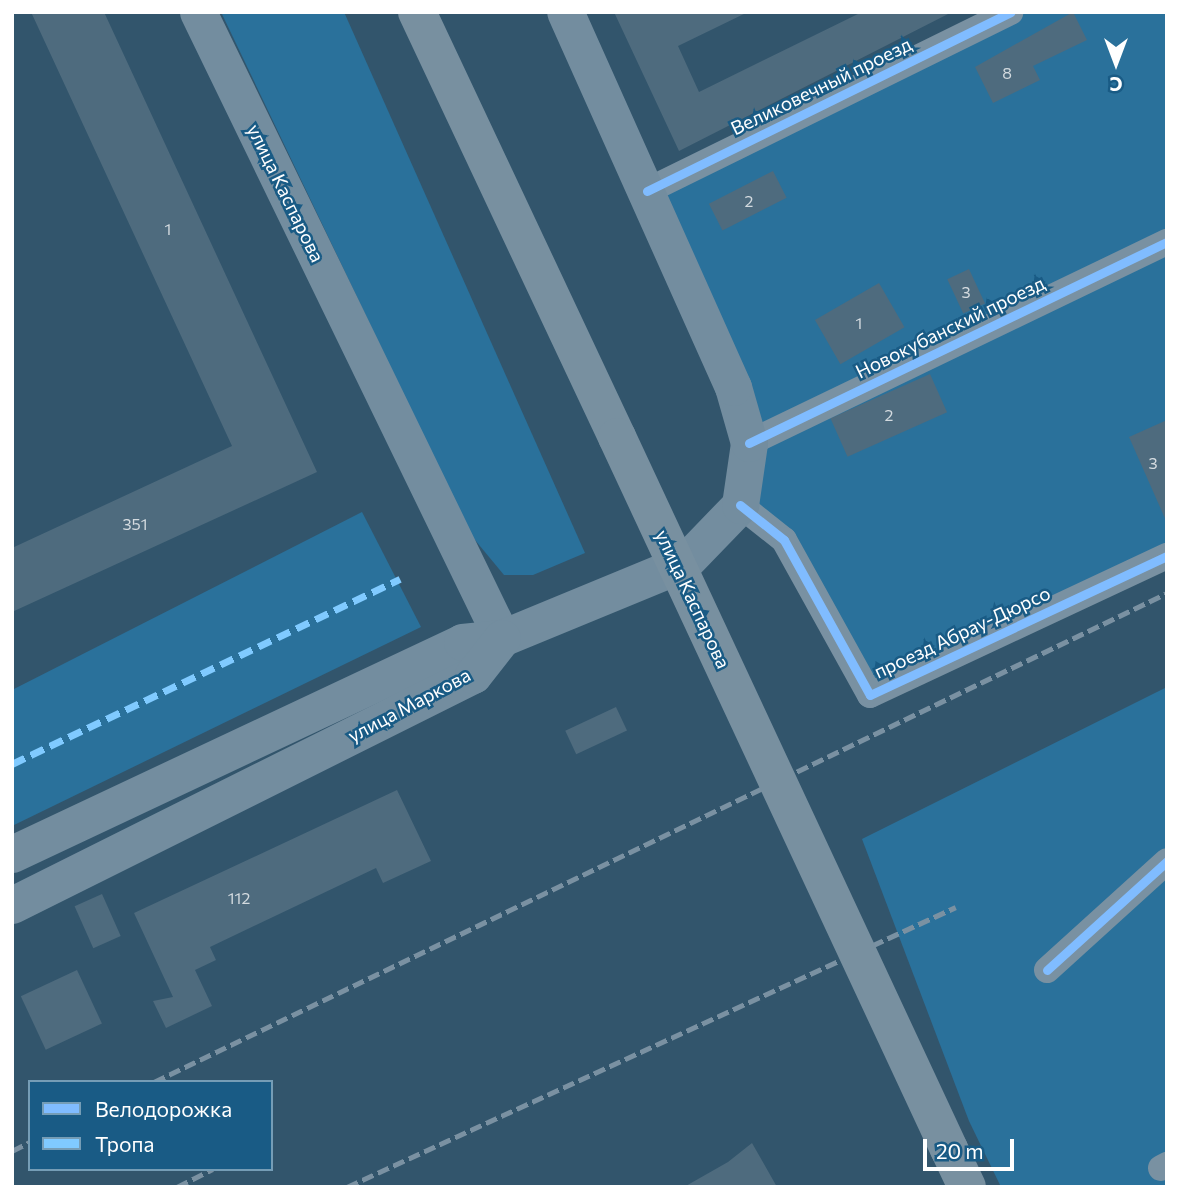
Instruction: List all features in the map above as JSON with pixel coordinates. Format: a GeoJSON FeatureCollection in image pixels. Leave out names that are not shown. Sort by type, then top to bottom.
{"type":"FeatureCollection","features":[{"type":"Feature","properties":{"kind":"main road","name":"улица Каспарова"},"geometry":{"type":"LineString","coordinates":[[198,12],[502,638]]}},
{"type":"Feature","properties":{"kind":"main road","name":"улица Каспарова"},"geometry":{"type":"LineString","coordinates":[[417,12],[967,1187]]}},
{"type":"Feature","properties":{"kind":"main road"},"geometry":{"type":"LineString","coordinates":[[502,638],[684,563],[740,505],[749,443],[733,387],[565,12]]}},
{"type":"Feature","properties":{"kind":"main road","name":"улица Маркова"},"geometry":{"type":"LineString","coordinates":[[12,854],[462,642],[502,638]]}},
{"type":"Feature","properties":{"kind":"main road","name":"улица Маркова"},"geometry":{"type":"LineString","coordinates":[[12,905],[473,675],[502,638]]}},
{"type":"Feature","properties":{"kind":"street","name":"Великовечный проезд"},"geometry":{"type":"LineString","coordinates":[[647,191],[1010,12]]}},
{"type":"Feature","properties":{"kind":"street","name":"Новокубанский проезд"},"geometry":{"type":"LineString","coordinates":[[749,443],[1167,242]]}},
{"type":"Feature","properties":{"kind":"street","name":"проезд Абрау-Дюрсо"},"geometry":{"type":"LineString","coordinates":[[740,505],[784,540],[870,695],[1167,556]]}},
{"type":"Feature","properties":{"kind":"street"},"geometry":{"type":"LineString","coordinates":[[1047,970],[1167,860]]}},
{"type":"Feature","properties":{"kind":"shaded area"},"geometry":{"type":"Polygon","coordinates":[[[221,12],[344,12],[585,553],[533,575],[504,575],[470,534],[221,12]]]}},
{"type":"Feature","properties":{"kind":"shaded area"},"geometry":{"type":"Polygon","coordinates":[[[1010,12],[1167,12],[1167,556],[870,695],[784,540],[740,505],[749,443],[647,191],[1010,12]]]}},
{"type":"Feature","properties":{"kind":"shaded area"},"geometry":{"type":"Polygon","coordinates":[[[362,512],[421,627],[12,826],[12,690],[362,512]]]}},
{"type":"Feature","properties":{"kind":"shaded area"},"geometry":{"type":"Polygon","coordinates":[[[1167,687],[1167,1187],[1001,1187],[969,1121],[862,839],[1167,687]]]}},
{"type":"Feature","properties":{"kind":"building"},"geometry":{"type":"Polygon","coordinates":[[[31,12],[104,12],[317,472],[12,612],[12,548],[232,446],[31,12]]]}},
{"type":"Feature","properties":{"kind":"building"},"geometry":{"type":"Polygon","coordinates":[[[614,12],[748,12],[678,46],[699,92],[862,12],[952,12],[679,151],[614,12]]]}},
{"type":"Feature","properties":{"kind":"building"},"geometry":{"type":"Polygon","coordinates":[[[1073,12],[1087,40],[1033,66],[1040,80],[993,103],[975,67],[1073,12]]]}},
{"type":"Feature","properties":{"kind":"building"},"geometry":{"type":"Polygon","coordinates":[[[773,171],[787,198],[722,230],[709,204],[773,171]]]}},
{"type":"Feature","properties":{"kind":"building"},"geometry":{"type":"Polygon","coordinates":[[[969,269],[985,303],[963,314],[947,279],[969,269]]]}},
{"type":"Feature","properties":{"kind":"building"},"geometry":{"type":"Polygon","coordinates":[[[879,283],[904,327],[840,364],[815,320],[879,283]]]}},
{"type":"Feature","properties":{"kind":"building"},"geometry":{"type":"Polygon","coordinates":[[[930,374],[947,412],[848,457],[830,418],[930,374]]]}},
{"type":"Feature","properties":{"kind":"building"},"geometry":{"type":"Polygon","coordinates":[[[1167,420],[1167,523],[1129,437],[1167,420]]]}},
{"type":"Feature","properties":{"kind":"building"},"geometry":{"type":"Polygon","coordinates":[[[616,707],[627,731],[576,754],[565,731],[616,707]]]}},
{"type":"Feature","properties":{"kind":"building"},"geometry":{"type":"Polygon","coordinates":[[[397,790],[431,861],[383,883],[376,868],[210,947],[216,960],[195,970],[212,1006],[166,1028],[153,1001],[173,997],[134,913],[397,790]]]}},
{"type":"Feature","properties":{"kind":"building"},"geometry":{"type":"Polygon","coordinates":[[[102,894],[121,936],[93,948],[75,906],[102,894]]]}},
{"type":"Feature","properties":{"kind":"building"},"geometry":{"type":"Polygon","coordinates":[[[77,970],[102,1023],[46,1050],[21,996],[77,970]]]}},
{"type":"Feature","properties":{"kind":"building"},"geometry":{"type":"Polygon","coordinates":[[[752,1143],[777,1187],[684,1187],[728,1162],[752,1143]]]}},
{"type":"Feature","properties":{"kind":"railway"},"geometry":{"type":"LineString","coordinates":[[158,1080],[1167,593]]}},
{"type":"Feature","properties":{"kind":"railway"},"geometry":{"type":"LineString","coordinates":[[347,1187],[956,907]]}},
{"type":"Feature","properties":{"kind":"railway"},"geometry":{"type":"LineString","coordinates":[[12,1151],[28,1143]]}},
{"type":"Feature","properties":{"kind":"railway"},"geometry":{"type":"LineString","coordinates":[[177,1187],[209,1171]]}},
{"type":"Feature","properties":{"kind":"marked path"},"geometry":{"type":"LineString","coordinates":[[12,764],[400,579]]}},
{"type":"Feature","properties":{"kind":"cycle path"},"geometry":{"type":"LineString","coordinates":[[647,191],[1010,12]]}},
{"type":"Feature","properties":{"kind":"cycle path"},"geometry":{"type":"LineString","coordinates":[[749,443],[1167,242]]}},
{"type":"Feature","properties":{"kind":"cycle path"},"geometry":{"type":"LineString","coordinates":[[740,505],[784,540],[870,695],[1167,556]]}},
{"type":"Feature","properties":{"kind":"cycle path"},"geometry":{"type":"LineString","coordinates":[[1047,970],[1167,861]]}}]}
